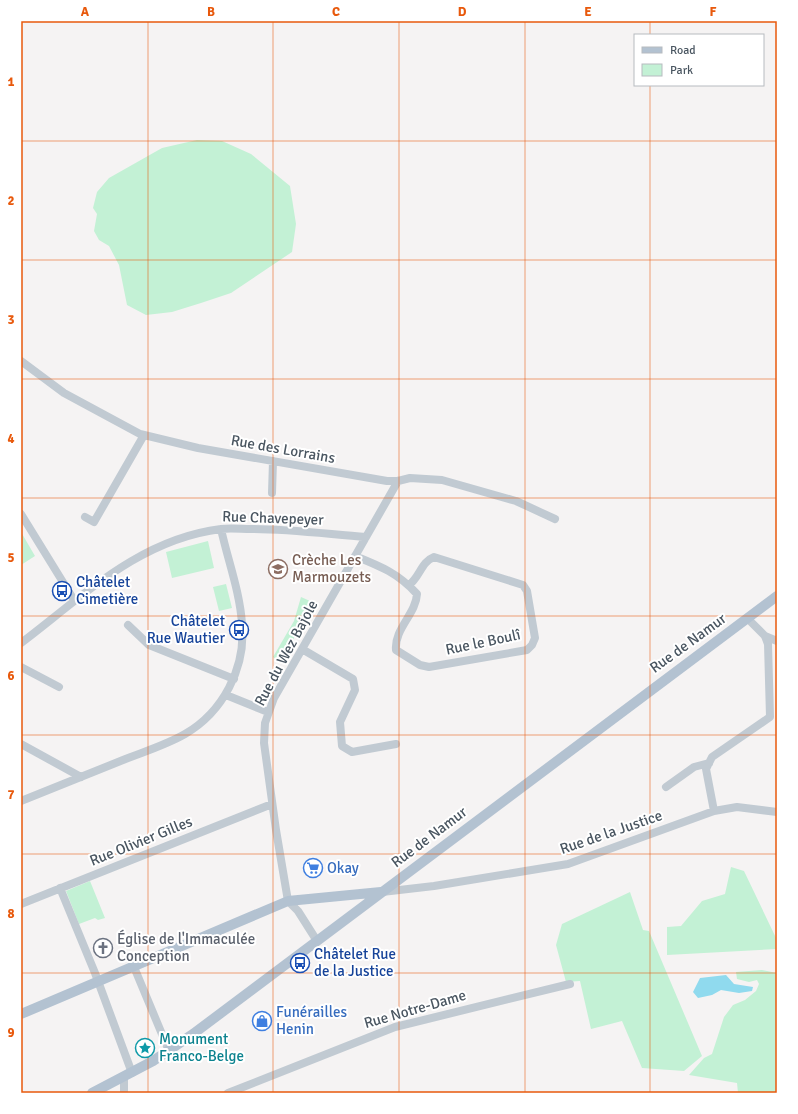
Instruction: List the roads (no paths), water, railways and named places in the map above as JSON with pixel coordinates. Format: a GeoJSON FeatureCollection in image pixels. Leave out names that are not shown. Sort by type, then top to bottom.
{"type":"FeatureCollection","features":[{"type":"Feature","properties":{"kind":"main road","name":"Rue de Namur"},"geometry":{"type":"LineString","coordinates":[[92,1093],[128,1075],[170,1051],[777,596]]}},
{"type":"Feature","properties":{"kind":"main road"},"geometry":{"type":"LineString","coordinates":[[21,1014],[288,901],[381,892]]}},
{"type":"Feature","properties":{"kind":"street","name":"Rue des Lorrains"},"geometry":{"type":"LineString","coordinates":[[21,361],[64,393],[144,435],[198,448],[386,481],[398,481],[410,478],[442,480],[511,500],[555,519]]}},
{"type":"Feature","properties":{"kind":"street"},"geometry":{"type":"LineString","coordinates":[[85,517],[94,522],[144,435]]}},
{"type":"Feature","properties":{"kind":"street"},"geometry":{"type":"LineString","coordinates":[[272,461],[272,493]]}},
{"type":"Feature","properties":{"kind":"street","name":"Rue du Wez Bajole"},"geometry":{"type":"LineString","coordinates":[[288,901],[272,804],[264,743],[268,712],[354,556],[398,481]]}},
{"type":"Feature","properties":{"kind":"street"},"geometry":{"type":"LineString","coordinates":[[21,514],[74,600]]}},
{"type":"Feature","properties":{"kind":"street"},"geometry":{"type":"LineString","coordinates":[[21,801],[185,734],[207,717],[226,695],[234,679],[241,652],[242,625],[238,597],[221,529]]}},
{"type":"Feature","properties":{"kind":"street","name":"Rue Chavepeyer"},"geometry":{"type":"LineString","coordinates":[[21,643],[74,600],[116,569],[150,550],[184,537],[221,529],[268,529],[366,537]]}},
{"type":"Feature","properties":{"kind":"street"},"geometry":{"type":"LineString","coordinates":[[354,556],[382,566],[409,585]]}},
{"type":"Feature","properties":{"kind":"street","name":"Rue le Boulî"},"geometry":{"type":"LineString","coordinates":[[434,557],[523,585],[527,591],[534,638],[532,645],[527,650],[429,667],[420,665],[396,650],[395,641],[416,602],[417,594],[409,585],[415,580],[428,560],[434,557]]}},
{"type":"Feature","properties":{"kind":"street"},"geometry":{"type":"LineString","coordinates":[[747,618],[765,636],[777,641]]}},
{"type":"Feature","properties":{"kind":"street"},"geometry":{"type":"LineString","coordinates":[[128,625],[149,645],[234,679]]}},
{"type":"Feature","properties":{"kind":"street"},"geometry":{"type":"LineString","coordinates":[[765,636],[768,644],[770,718],[777,724]]}},
{"type":"Feature","properties":{"kind":"street"},"geometry":{"type":"LineString","coordinates":[[302,649],[353,679],[356,690],[340,722],[342,746],[352,752],[396,744]]}},
{"type":"Feature","properties":{"kind":"street"},"geometry":{"type":"LineString","coordinates":[[21,667],[59,686]]}},
{"type":"Feature","properties":{"kind":"street"},"geometry":{"type":"LineString","coordinates":[[226,695],[268,712]]}},
{"type":"Feature","properties":{"kind":"street"},"geometry":{"type":"LineString","coordinates":[[714,811],[706,769],[712,757],[770,718]]}},
{"type":"Feature","properties":{"kind":"street"},"geometry":{"type":"LineString","coordinates":[[21,744],[81,776]]}},
{"type":"Feature","properties":{"kind":"street"},"geometry":{"type":"LineString","coordinates":[[666,787],[694,767],[709,763]]}},
{"type":"Feature","properties":{"kind":"street","name":"Rue Olivier Gilles"},"geometry":{"type":"LineString","coordinates":[[21,904],[272,804]]}},
{"type":"Feature","properties":{"kind":"street","name":"Rue de la Justice"},"geometry":{"type":"LineString","coordinates":[[381,892],[434,886],[568,864],[714,811],[737,807],[777,812]]}},
{"type":"Feature","properties":{"kind":"street"},"geometry":{"type":"LineString","coordinates":[[60,888],[97,981],[128,1075],[124,1093]]}},
{"type":"Feature","properties":{"kind":"street"},"geometry":{"type":"LineString","coordinates":[[288,901],[298,911],[318,941]]}},
{"type":"Feature","properties":{"kind":"street"},"geometry":{"type":"LineString","coordinates":[[134,966],[170,1051]]}},
{"type":"Feature","properties":{"kind":"street","name":"Rue Notre-Dame"},"geometry":{"type":"LineString","coordinates":[[228,1093],[395,1027],[570,984]]}},
{"type":"Feature","properties":{"kind":"water"},"geometry":{"type":"Polygon","coordinates":[[[726,975],[734,984],[753,987],[752,991],[739,993],[721,990],[712,995],[698,998],[693,992],[700,978],[726,975]]]}},
{"type":"Feature","properties":{"kind":"place","name":"Crèche Les Marmouzets"},"geometry":{"type":"Point","coordinates":[278,569]}},
{"type":"Feature","properties":{"kind":"place","name":"Châtelet Cimetière"},"geometry":{"type":"Point","coordinates":[62,591]}},
{"type":"Feature","properties":{"kind":"place","name":"Châtelet Rue Wautier"},"geometry":{"type":"Point","coordinates":[239,630]}},
{"type":"Feature","properties":{"kind":"place","name":"Okay"},"geometry":{"type":"Point","coordinates":[313,868]}},
{"type":"Feature","properties":{"kind":"place","name":"Église de l'Immaculée Conception"},"geometry":{"type":"Point","coordinates":[103,948]}},
{"type":"Feature","properties":{"kind":"place","name":"Châtelet Rue de la Justice"},"geometry":{"type":"Point","coordinates":[300,963]}},
{"type":"Feature","properties":{"kind":"place","name":"Funérailles Henin"},"geometry":{"type":"Point","coordinates":[262,1021]}},
{"type":"Feature","properties":{"kind":"place","name":"Monument Franco-Belge"},"geometry":{"type":"Point","coordinates":[145,1048]}}]}
